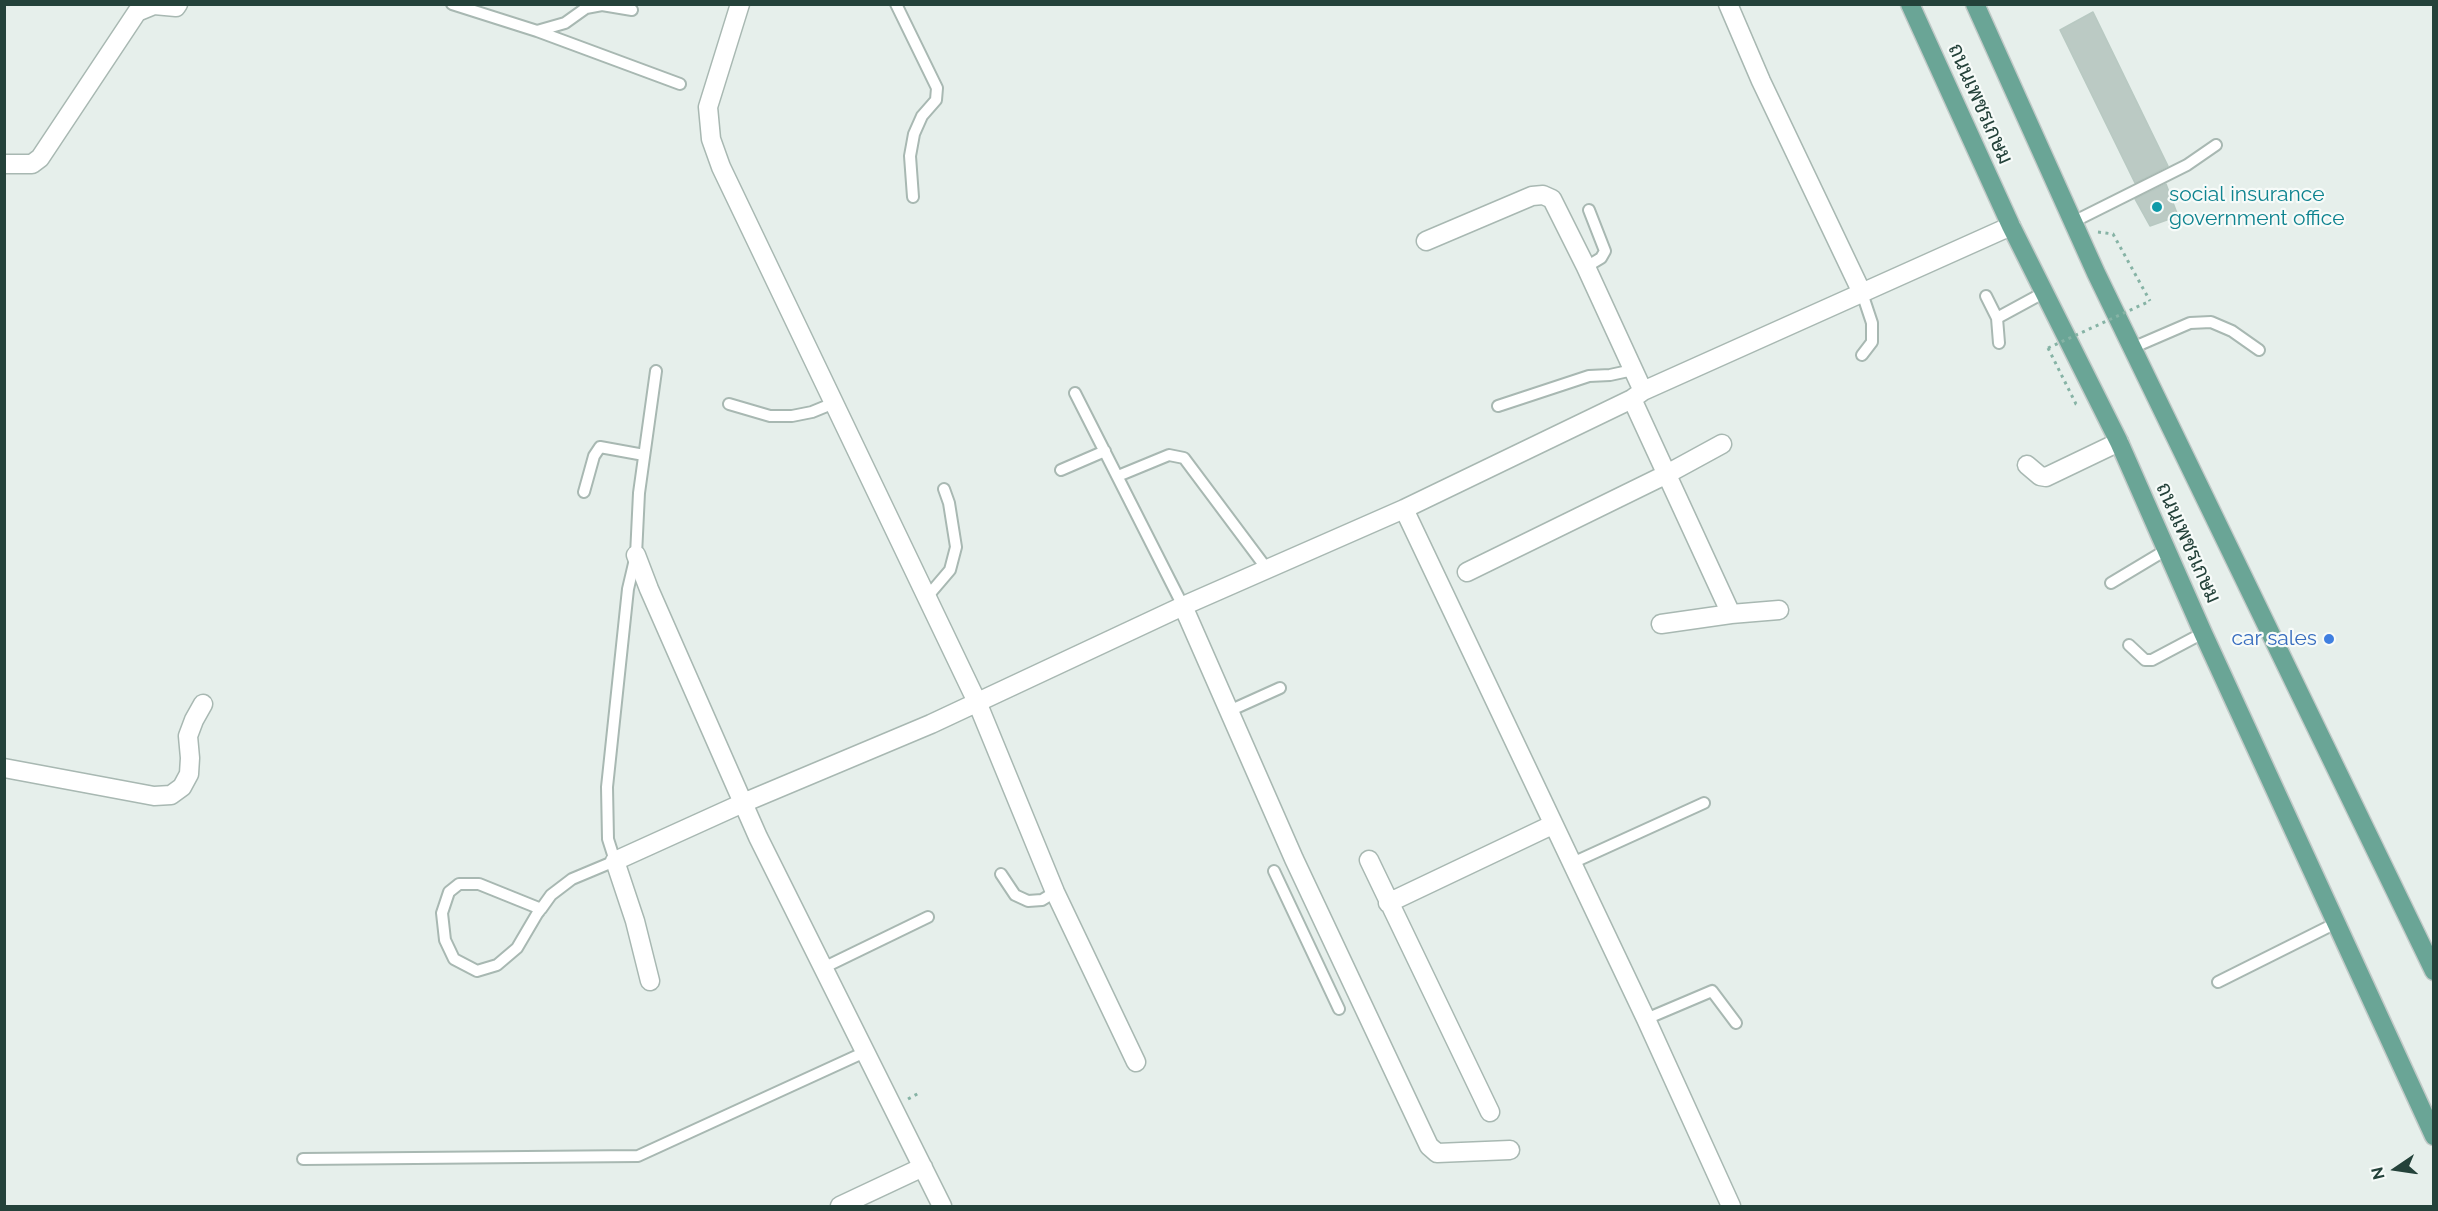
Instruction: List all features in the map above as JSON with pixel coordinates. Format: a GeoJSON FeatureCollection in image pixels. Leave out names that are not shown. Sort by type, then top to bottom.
{"type":"FeatureCollection","features":[{"type":"Feature","properties":{"kind":"main road","name":"ถนนเพชรเกษม"},"geometry":{"type":"LineString","coordinates":[[1910,4],[2011,226],[2119,442],[2203,633],[2433,1136]]}},
{"type":"Feature","properties":{"kind":"main road","name":"ถนนเพชรเกษม"},"geometry":{"type":"LineString","coordinates":[[1974,4],[2132,348],[2427,939],[2433,971]]}},
{"type":"Feature","properties":{"kind":"street"},"geometry":{"type":"LineString","coordinates":[[4,164],[32,164],[40,158],[137,12],[154,5],[176,7],[178,4]]}},
{"type":"Feature","properties":{"kind":"street"},"geometry":{"type":"LineString","coordinates":[[1728,4],[1761,81],[1862,293]]}},
{"type":"Feature","properties":{"kind":"street"},"geometry":{"type":"LineString","coordinates":[[739,5],[708,108],[711,139],[721,167],[977,702],[1054,892],[1136,1062]]}},
{"type":"Feature","properties":{"kind":"street"},"geometry":{"type":"LineString","coordinates":[[1426,241],[1532,196],[1543,195],[1552,199],[1633,370],[1637,395],[1667,474],[1731,614]]}},
{"type":"Feature","properties":{"kind":"street"},"geometry":{"type":"LineString","coordinates":[[650,981],[635,921],[615,861],[977,702],[1183,606],[1404,509],[1637,395],[2011,226]]}},
{"type":"Feature","properties":{"kind":"street"},"geometry":{"type":"LineString","coordinates":[[2027,465],[2040,476],[2046,477],[2119,442]]}},
{"type":"Feature","properties":{"kind":"street"},"geometry":{"type":"LineString","coordinates":[[1467,572],[1667,474],[1722,444]]}},
{"type":"Feature","properties":{"kind":"street"},"geometry":{"type":"LineString","coordinates":[[1404,509],[1570,864],[1646,1020],[1731,1206]]}},
{"type":"Feature","properties":{"kind":"street"},"geometry":{"type":"LineString","coordinates":[[636,555],[653,600],[743,803],[942,1206]]}},
{"type":"Feature","properties":{"kind":"street"},"geometry":{"type":"LineString","coordinates":[[1183,606],[1317,907],[1429,1146],[1437,1152],[1510,1150]]}},
{"type":"Feature","properties":{"kind":"street"},"geometry":{"type":"LineString","coordinates":[[1661,624],[1779,610]]}},
{"type":"Feature","properties":{"kind":"street"},"geometry":{"type":"LineString","coordinates":[[4,768],[154,796],[171,795],[182,787],[189,774],[188,736],[203,704]]}},
{"type":"Feature","properties":{"kind":"street"},"geometry":{"type":"LineString","coordinates":[[1388,903],[1552,825]]}},
{"type":"Feature","properties":{"kind":"street"},"geometry":{"type":"LineString","coordinates":[[1369,860],[1490,1113]]}},
{"type":"Feature","properties":{"kind":"street"},"geometry":{"type":"LineString","coordinates":[[840,1206],[923,1167]]}},
{"type":"Feature","properties":{"kind":"lane"},"geometry":{"type":"LineString","coordinates":[[452,4],[537,31],[680,84]]}},
{"type":"Feature","properties":{"kind":"lane"},"geometry":{"type":"LineString","coordinates":[[896,4],[932,75],[938,94],[936,100],[922,116],[914,134],[910,156],[913,197]]}},
{"type":"Feature","properties":{"kind":"lane"},"geometry":{"type":"LineString","coordinates":[[537,31],[565,23],[586,8],[602,5],[632,10]]}},
{"type":"Feature","properties":{"kind":"lane"},"geometry":{"type":"LineString","coordinates":[[2075,225],[2178,170],[2216,145]]}},
{"type":"Feature","properties":{"kind":"lane"},"geometry":{"type":"LineString","coordinates":[[1586,267],[1601,258],[1605,251],[1589,210]]}},
{"type":"Feature","properties":{"kind":"lane"},"geometry":{"type":"LineString","coordinates":[[1862,293],[1872,323],[1872,342],[1862,355]]}},
{"type":"Feature","properties":{"kind":"lane"},"geometry":{"type":"LineString","coordinates":[[1997,318],[2043,293]]}},
{"type":"Feature","properties":{"kind":"lane"},"geometry":{"type":"LineString","coordinates":[[1986,296],[1997,318],[1999,343]]}},
{"type":"Feature","properties":{"kind":"lane"},"geometry":{"type":"LineString","coordinates":[[2132,348],[2190,323],[2211,322],[2232,331],[2259,350]]}},
{"type":"Feature","properties":{"kind":"lane"},"geometry":{"type":"LineString","coordinates":[[1498,406],[1589,376],[1611,375],[1633,370]]}},
{"type":"Feature","properties":{"kind":"lane"},"geometry":{"type":"LineString","coordinates":[[541,909],[478,884],[459,884],[449,892],[442,912],[446,940],[454,959],[477,971],[497,965],[517,948],[551,895],[572,879],[615,861],[608,838],[607,787],[628,590],[636,555],[639,493],[656,371]]}},
{"type":"Feature","properties":{"kind":"lane"},"geometry":{"type":"LineString","coordinates":[[1075,393],[1183,606]]}},
{"type":"Feature","properties":{"kind":"lane"},"geometry":{"type":"LineString","coordinates":[[729,404],[770,416],[792,416],[812,412],[834,403]]}},
{"type":"Feature","properties":{"kind":"lane"},"geometry":{"type":"LineString","coordinates":[[584,492],[594,456],[600,447],[644,455]]}},
{"type":"Feature","properties":{"kind":"lane"},"geometry":{"type":"LineString","coordinates":[[1061,470],[1105,451]]}},
{"type":"Feature","properties":{"kind":"lane"},"geometry":{"type":"LineString","coordinates":[[1118,476],[1169,455],[1184,458],[1267,569]]}},
{"type":"Feature","properties":{"kind":"lane"},"geometry":{"type":"LineString","coordinates":[[927,597],[950,570],[956,547],[950,503],[944,489]]}},
{"type":"Feature","properties":{"kind":"lane"},"geometry":{"type":"LineString","coordinates":[[2111,583],[2166,550]]}},
{"type":"Feature","properties":{"kind":"lane"},"geometry":{"type":"LineString","coordinates":[[2129,645],[2145,660],[2152,660],[2203,633]]}},
{"type":"Feature","properties":{"kind":"lane"},"geometry":{"type":"LineString","coordinates":[[1229,711],[1280,688]]}},
{"type":"Feature","properties":{"kind":"lane"},"geometry":{"type":"LineString","coordinates":[[1570,864],[1704,802]]}},
{"type":"Feature","properties":{"kind":"lane"},"geometry":{"type":"LineString","coordinates":[[1274,871],[1339,1010]]}},
{"type":"Feature","properties":{"kind":"lane"},"geometry":{"type":"LineString","coordinates":[[1000,874],[1015,895],[1028,901],[1042,900],[1054,892]]}},
{"type":"Feature","properties":{"kind":"lane"},"geometry":{"type":"LineString","coordinates":[[1296,918],[1317,907]]}},
{"type":"Feature","properties":{"kind":"lane"},"geometry":{"type":"LineString","coordinates":[[823,968],[928,917]]}},
{"type":"Feature","properties":{"kind":"lane"},"geometry":{"type":"LineString","coordinates":[[2218,982],[2336,923]]}},
{"type":"Feature","properties":{"kind":"lane"},"geometry":{"type":"LineString","coordinates":[[1646,1020],[1712,991],[1736,1023]]}},
{"type":"Feature","properties":{"kind":"lane"},"geometry":{"type":"LineString","coordinates":[[303,1159],[638,1156],[865,1052]]}},
{"type":"Feature","properties":{"kind":"path"},"geometry":{"type":"LineString","coordinates":[[2048,348],[2150,301],[2113,234],[2075,225]]}},
{"type":"Feature","properties":{"kind":"building"},"geometry":{"type":"Polygon","coordinates":[[[2093,12],[2168,166],[2135,183],[2060,30],[2093,12]]]}},
{"type":"Feature","properties":{"kind":"building","name":"social insurance government office"},"geometry":{"type":"Polygon","coordinates":[[[2166,184],[2178,216],[2150,226],[2135,199],[2166,184]]]}},
{"type":"Feature","properties":{"kind":"place","name":"social insurance government office"},"geometry":{"type":"Point","coordinates":[2157,207]}},
{"type":"Feature","properties":{"kind":"place","name":"car sales"},"geometry":{"type":"Point","coordinates":[2329,639]}}]}
